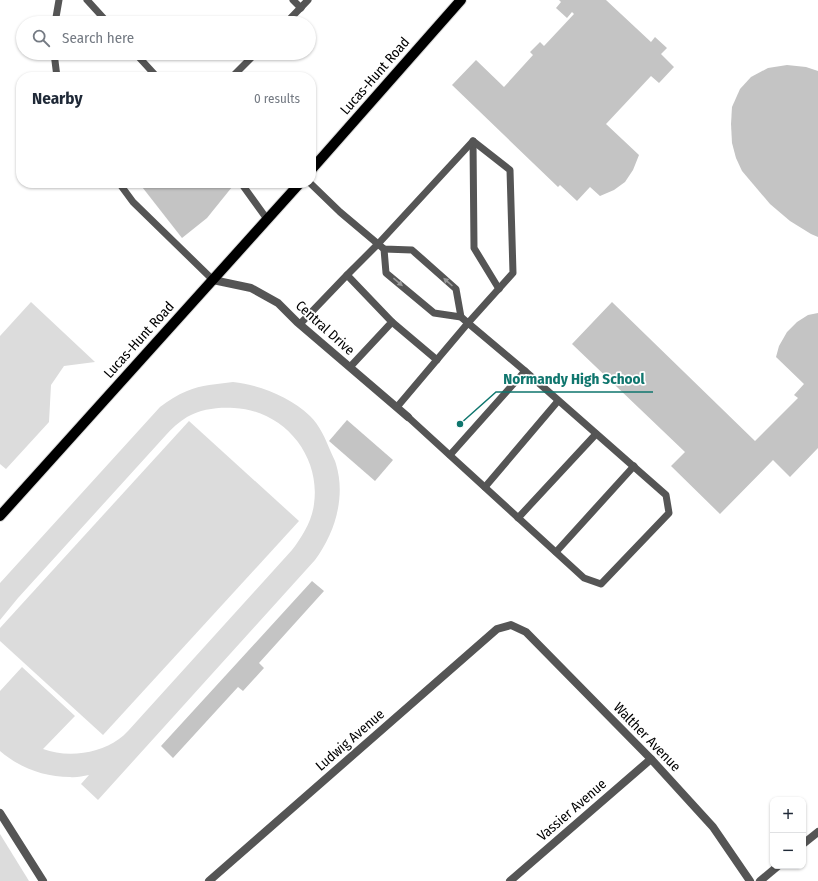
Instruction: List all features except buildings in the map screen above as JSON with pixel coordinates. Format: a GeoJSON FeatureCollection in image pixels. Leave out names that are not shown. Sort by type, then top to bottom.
{"type":"FeatureCollection","features":[{"type":"Feature","properties":{"kind":"main road","name":"Lucas-Hunt Road"},"geometry":{"type":"LineString","coordinates":[[316,164],[461,0]]}},
{"type":"Feature","properties":{"kind":"main road","name":"Lucas-Hunt Road"},"geometry":{"type":"LineString","coordinates":[[0,516],[295,188]]}},
{"type":"Feature","properties":{"kind":"street","name":"Central Drive"},"geometry":{"type":"LineString","coordinates":[[213,280],[251,288],[278,303],[300,324],[408,417]]}},
{"type":"Feature","properties":{"kind":"street","name":"Walther Avenue"},"geometry":{"type":"LineString","coordinates":[[511,626],[526,632],[651,758],[713,827],[750,881]]}},
{"type":"Feature","properties":{"kind":"street","name":"Ludwig Avenue"},"geometry":{"type":"LineString","coordinates":[[209,881],[497,629],[511,626]]}},
{"type":"Feature","properties":{"kind":"street","name":"Vassier Avenue"},"geometry":{"type":"LineString","coordinates":[[510,881],[651,758]]}},
{"type":"Feature","properties":{"kind":"street"},"geometry":{"type":"LineString","coordinates":[[0,813],[43,881]]}},
{"type":"Feature","properties":{"kind":"street"},"geometry":{"type":"LineString","coordinates":[[806,842],[818,832]]}},
{"type":"Feature","properties":{"kind":"street"},"geometry":{"type":"LineString","coordinates":[[760,881],[774,869]]}},
{"type":"Feature","properties":{"kind":"lane"},"geometry":{"type":"LineString","coordinates":[[56,16],[59,0]]}},
{"type":"Feature","properties":{"kind":"lane"},"geometry":{"type":"LineString","coordinates":[[87,0],[102,16]]}},
{"type":"Feature","properties":{"kind":"lane"},"geometry":{"type":"LineString","coordinates":[[293,0],[301,8]]}},
{"type":"Feature","properties":{"kind":"lane"},"geometry":{"type":"LineString","coordinates":[[293,16],[308,0]]}},
{"type":"Feature","properties":{"kind":"lane"},"geometry":{"type":"LineString","coordinates":[[55,60],[56,72]]}},
{"type":"Feature","properties":{"kind":"lane"},"geometry":{"type":"LineString","coordinates":[[141,60],[152,72]]}},
{"type":"Feature","properties":{"kind":"lane"},"geometry":{"type":"LineString","coordinates":[[237,72],[249,60]]}},
{"type":"Feature","properties":{"kind":"lane"},"geometry":{"type":"LineString","coordinates":[[300,324],[378,244],[473,141]]}},
{"type":"Feature","properties":{"kind":"lane"},"geometry":{"type":"LineString","coordinates":[[397,407],[468,323],[513,273],[510,170],[473,141]]}},
{"type":"Feature","properties":{"kind":"lane"},"geometry":{"type":"LineString","coordinates":[[473,141],[474,248],[499,288]]}},
{"type":"Feature","properties":{"kind":"lane"},"geometry":{"type":"LineString","coordinates":[[123,188],[133,202],[213,280]]}},
{"type":"Feature","properties":{"kind":"lane"},"geometry":{"type":"LineString","coordinates":[[245,188],[267,219]]}},
{"type":"Feature","properties":{"kind":"lane"},"geometry":{"type":"LineString","coordinates":[[315,188],[340,212],[384,249],[412,250],[456,289],[460,317]]}},
{"type":"Feature","properties":{"kind":"lane"},"geometry":{"type":"LineString","coordinates":[[384,249],[386,273],[434,313],[460,317],[525,371],[666,494],[669,513],[601,584],[584,578],[408,417]]}},
{"type":"Feature","properties":{"kind":"lane"},"geometry":{"type":"LineString","coordinates":[[347,275],[392,322],[437,360]]}},
{"type":"Feature","properties":{"kind":"lane"},"geometry":{"type":"LineString","coordinates":[[350,367],[392,322]]}},
{"type":"Feature","properties":{"kind":"lane"},"geometry":{"type":"LineString","coordinates":[[450,455],[525,371]]}},
{"type":"Feature","properties":{"kind":"lane"},"geometry":{"type":"LineString","coordinates":[[485,487],[558,401]]}},
{"type":"Feature","properties":{"kind":"lane"},"geometry":{"type":"LineString","coordinates":[[518,518],[596,434]]}},
{"type":"Feature","properties":{"kind":"lane"},"geometry":{"type":"LineString","coordinates":[[556,552],[634,466]]}},
{"type":"Feature","properties":{"kind":"shaded area"},"geometry":{"type":"Polygon","coordinates":[[[31,302],[95,362],[64,366],[51,385],[49,422],[6,469],[0,464],[0,336],[31,302]]]}},
{"type":"Feature","properties":{"kind":"shaded area"},"geometry":{"type":"Polygon","coordinates":[[[233,382],[264,389],[284,398],[302,409],[317,424],[335,461],[339,476],[340,489],[337,514],[328,538],[315,560],[98,800],[81,784],[89,775],[60,777],[42,773],[24,767],[0,751],[0,691],[22,667],[75,716],[43,749],[52,752],[72,754],[82,753],[102,748],[121,737],[292,550],[299,540],[309,523],[314,504],[315,486],[305,453],[295,438],[283,426],[268,417],[252,411],[222,408],[204,410],[192,414],[168,432],[18,598],[0,620],[0,583],[160,407],[176,396],[192,389],[233,382]]]}},
{"type":"Feature","properties":{"kind":"shaded area"},"geometry":{"type":"Polygon","coordinates":[[[189,421],[299,521],[103,735],[0,641],[0,628],[189,421]]]}},
{"type":"Feature","properties":{"kind":"shaded area"},"geometry":{"type":"Polygon","coordinates":[[[0,834],[29,881],[0,881],[0,834]]]}},
{"type":"Feature","properties":{"kind":"place","name":"Normandy High School"},"geometry":{"type":"Point","coordinates":[460,424]}}]}
